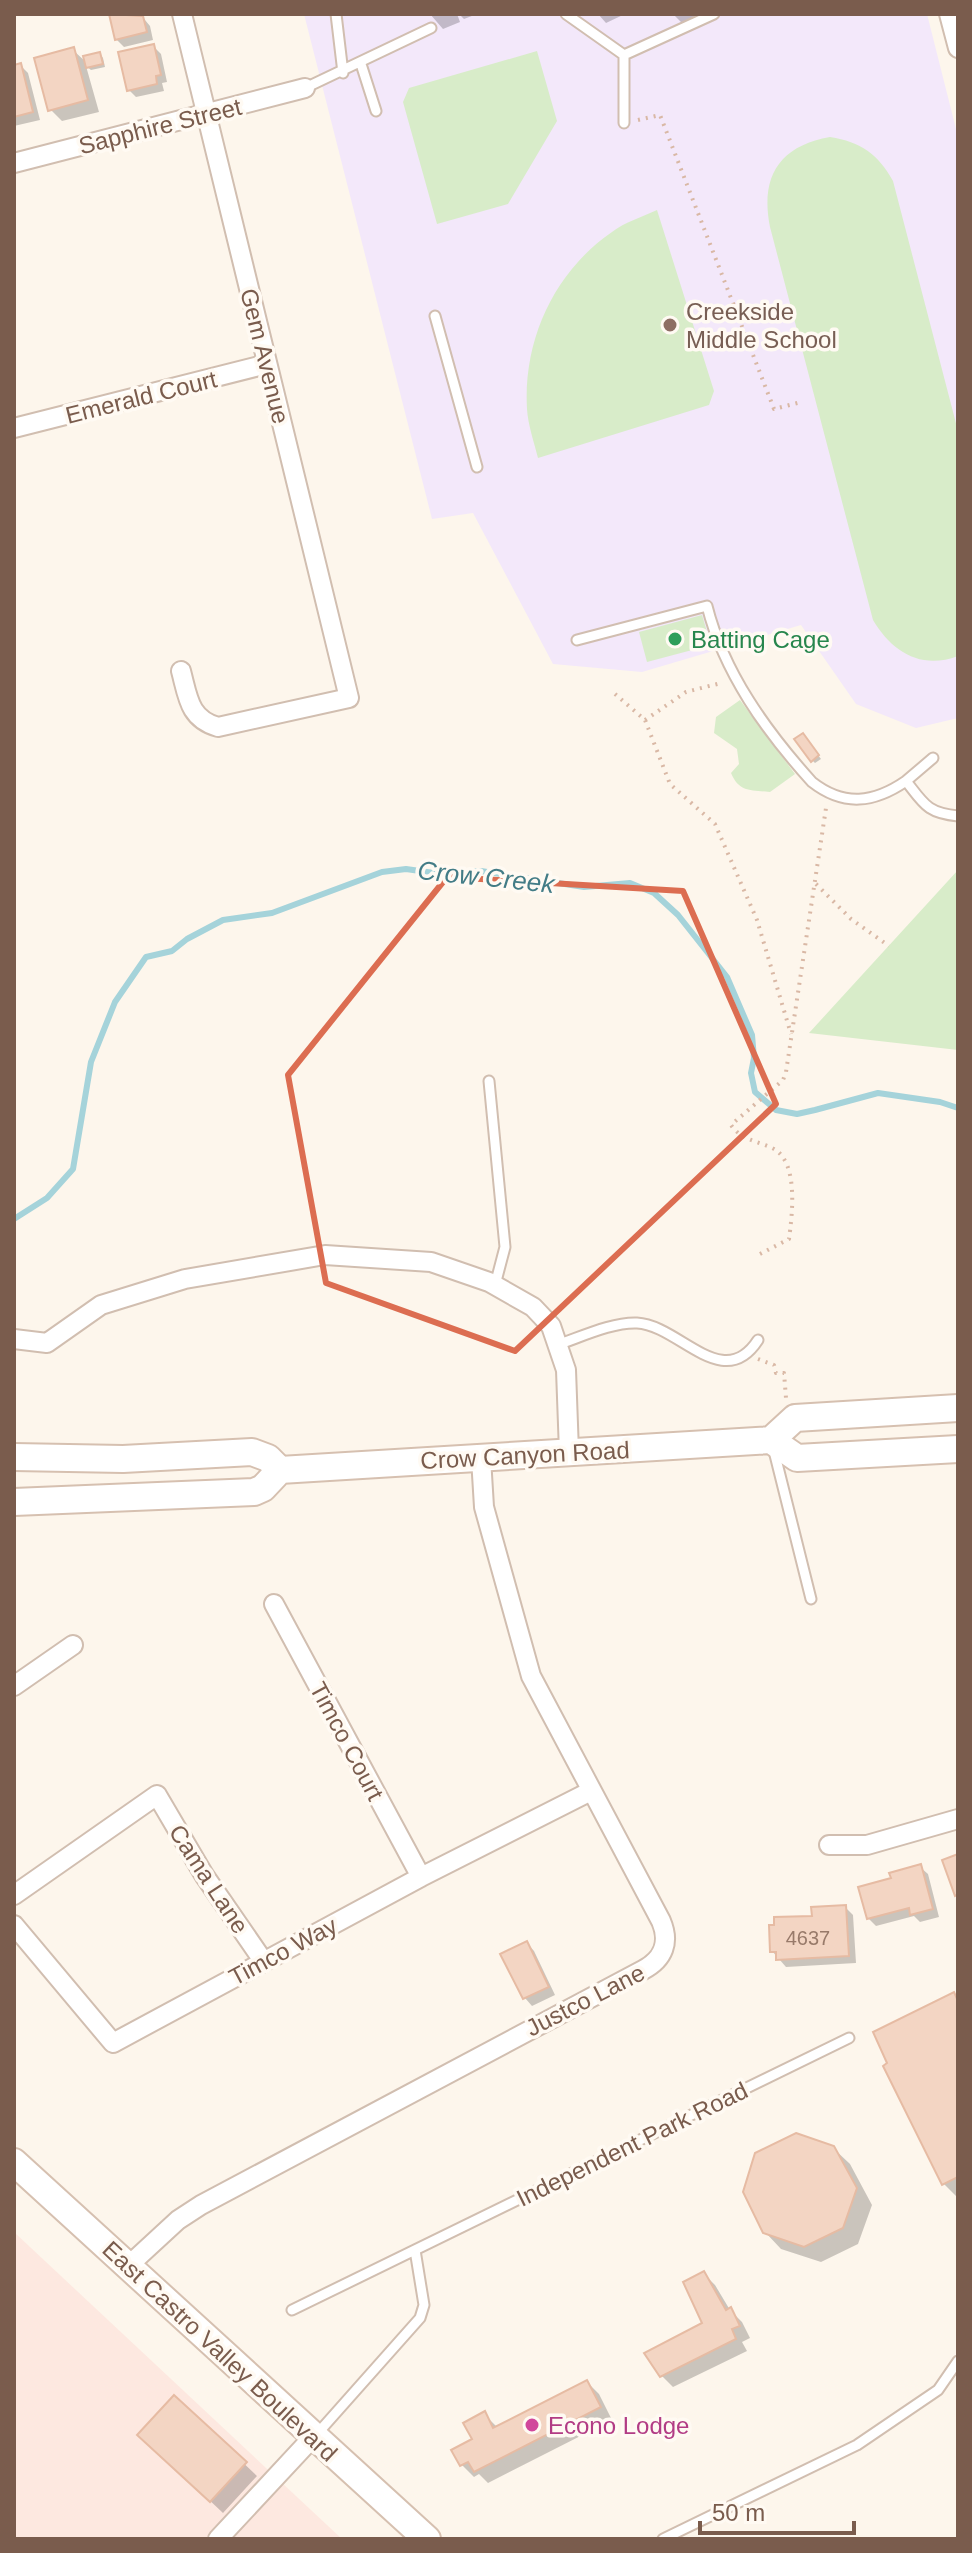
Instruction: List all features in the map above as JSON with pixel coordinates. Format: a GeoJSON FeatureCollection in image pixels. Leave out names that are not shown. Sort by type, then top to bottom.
{"type":"FeatureCollection","features":[{"type":"Feature","properties":{"kind":"main road","name":"Crow Canyon Road"},"geometry":{"type":"LineString","coordinates":[[280,1470],[569,1452],[779,1433],[795,1418],[958,1408]]}},
{"type":"Feature","properties":{"kind":"main road"},"geometry":{"type":"LineString","coordinates":[[779,1433],[797,1458],[958,1449]]}},
{"type":"Feature","properties":{"kind":"main road"},"geometry":{"type":"LineString","coordinates":[[14,1457],[123,1459],[252,1452],[268,1458],[280,1470],[263,1488],[254,1492],[14,1502]]}},
{"type":"Feature","properties":{"kind":"main road","name":"East Castro Valley Boulevard"},"geometry":{"type":"LineString","coordinates":[[14,2162],[427,2539]]}},
{"type":"Feature","properties":{"kind":"street","name":"Gem Avenue"},"geometry":{"type":"LineString","coordinates":[[181,671],[191,709],[201,722],[218,727],[349,698],[182,14]]}},
{"type":"Feature","properties":{"kind":"street"},"geometry":{"type":"LineString","coordinates":[[949,14],[958,48]]}},
{"type":"Feature","properties":{"kind":"street","name":"Sapphire Street"},"geometry":{"type":"LineString","coordinates":[[14,163],[305,88]]}},
{"type":"Feature","properties":{"kind":"street","name":"Emerald Court"},"geometry":{"type":"LineString","coordinates":[[14,428],[267,364]]}},
{"type":"Feature","properties":{"kind":"street"},"geometry":{"type":"LineString","coordinates":[[14,1339],[47,1343],[101,1305],[185,1279],[325,1255],[431,1262],[495,1285],[533,1307],[551,1326],[566,1370],[569,1452]]}},
{"type":"Feature","properties":{"kind":"street","name":"Justco Lane"},"geometry":{"type":"LineString","coordinates":[[127,2267],[178,2220],[201,2205],[657,1961],[664,1949],[664,1928],[536,1688],[523,1653],[484,1507],[481,1458]]}},
{"type":"Feature","properties":{"kind":"street","name":"Timco Court"},"geometry":{"type":"LineString","coordinates":[[274,1604],[421,1877]]}},
{"type":"Feature","properties":{"kind":"street"},"geometry":{"type":"LineString","coordinates":[[14,1686],[73,1645]]}},
{"type":"Feature","properties":{"kind":"street","name":"Timco Way"},"geometry":{"type":"LineString","coordinates":[[14,1925],[113,2043],[421,1877],[591,1791]]}},
{"type":"Feature","properties":{"kind":"street","name":"Cama Lane"},"geometry":{"type":"LineString","coordinates":[[14,1895],[157,1795],[204,1875],[264,1962]]}},
{"type":"Feature","properties":{"kind":"street"},"geometry":{"type":"LineString","coordinates":[[829,1845],[867,1845],[958,1819]]}},
{"type":"Feature","properties":{"kind":"street"},"geometry":{"type":"LineString","coordinates":[[218,2539],[313,2437]]}},
{"type":"Feature","properties":{"kind":"lane"},"geometry":{"type":"LineString","coordinates":[[336,14],[343,73]]}},
{"type":"Feature","properties":{"kind":"lane"},"geometry":{"type":"LineString","coordinates":[[566,14],[624,55]]}},
{"type":"Feature","properties":{"kind":"lane"},"geometry":{"type":"LineString","coordinates":[[624,55],[714,14]]}},
{"type":"Feature","properties":{"kind":"lane"},"geometry":{"type":"LineString","coordinates":[[305,88],[343,73],[387,46],[431,28]]}},
{"type":"Feature","properties":{"kind":"lane"},"geometry":{"type":"LineString","coordinates":[[624,55],[624,123]]}},
{"type":"Feature","properties":{"kind":"lane"},"geometry":{"type":"LineString","coordinates":[[361,64],[376,111]]}},
{"type":"Feature","properties":{"kind":"lane"},"geometry":{"type":"LineString","coordinates":[[435,316],[477,467]]}},
{"type":"Feature","properties":{"kind":"lane"},"geometry":{"type":"LineString","coordinates":[[577,640],[707,606],[717,645],[736,682],[800,769],[827,793],[859,800],[875,799],[906,781],[933,758]]}},
{"type":"Feature","properties":{"kind":"lane"},"geometry":{"type":"LineString","coordinates":[[906,781],[927,808],[937,814],[958,816]]}},
{"type":"Feature","properties":{"kind":"lane"},"geometry":{"type":"LineString","coordinates":[[489,1081],[505,1247],[495,1285]]}},
{"type":"Feature","properties":{"kind":"lane"},"geometry":{"type":"LineString","coordinates":[[557,1345],[636,1323],[651,1327],[718,1361],[734,1361],[749,1354],[758,1340]]}},
{"type":"Feature","properties":{"kind":"lane"},"geometry":{"type":"LineString","coordinates":[[779,1433],[811,1599]]}},
{"type":"Feature","properties":{"kind":"lane","name":"Independent Park Road"},"geometry":{"type":"LineString","coordinates":[[292,2310],[849,2038]]}},
{"type":"Feature","properties":{"kind":"lane"},"geometry":{"type":"LineString","coordinates":[[313,2437],[420,2318],[423,2296],[415,2250]]}},
{"type":"Feature","properties":{"kind":"lane"},"geometry":{"type":"LineString","coordinates":[[663,2539],[857,2445],[938,2390],[958,2361]]}},
{"type":"Feature","properties":{"kind":"path"},"geometry":{"type":"LineString","coordinates":[[624,123],[660,115],[774,409],[801,402]]}},
{"type":"Feature","properties":{"kind":"path"},"geometry":{"type":"LineString","coordinates":[[645,720],[686,692],[736,682]]}},
{"type":"Feature","properties":{"kind":"path"},"geometry":{"type":"LineString","coordinates":[[615,694],[645,720],[670,784],[681,797],[706,814],[719,833],[757,920],[792,1036]]}},
{"type":"Feature","properties":{"kind":"path"},"geometry":{"type":"LineString","coordinates":[[760,1254],[789,1239],[792,1212],[787,1167],[778,1151],[738,1135],[731,1125],[783,1080],[816,884],[827,793]]}},
{"type":"Feature","properties":{"kind":"path"},"geometry":{"type":"LineString","coordinates":[[816,884],[851,919],[889,946]]}},
{"type":"Feature","properties":{"kind":"path"},"geometry":{"type":"LineString","coordinates":[[749,1354],[774,1365],[776,1373],[784,1373],[779,1433]]}},
{"type":"Feature","properties":{"kind":"highlighted area"},"geometry":{"type":"Polygon","coordinates":[[[447,877],[683,891],[776,1104],[515,1351],[326,1283],[288,1075],[447,877]]]}},
{"type":"Feature","properties":{"kind":"shaded area","name":"Creekside Middle School"},"geometry":{"type":"Polygon","coordinates":[[[304,14],[927,14],[958,137],[958,718],[916,728],[856,704],[801,625],[642,672],[553,664],[473,513],[432,519],[304,14]]]}},
{"type":"Feature","properties":{"kind":"shaded area"},"geometry":{"type":"Polygon","coordinates":[[[14,2232],[342,2539],[14,2539],[14,2232]]]}},
{"type":"Feature","properties":{"kind":"green space"},"geometry":{"type":"Polygon","coordinates":[[[537,51],[557,121],[508,204],[437,224],[403,102],[409,88],[537,51]]]}},
{"type":"Feature","properties":{"kind":"green space"},"geometry":{"type":"Polygon","coordinates":[[[830,137],[851,142],[868,151],[893,181],[958,431],[958,656],[945,660],[920,659],[898,649],[873,620],[770,227],[768,193],[777,167],[798,148],[830,137]]]}},
{"type":"Feature","properties":{"kind":"green space"},"geometry":{"type":"Polygon","coordinates":[[[657,210],[714,391],[709,405],[538,458],[528,415],[527,383],[537,333],[547,309],[574,266],[592,248],[622,225],[657,210]]]}},
{"type":"Feature","properties":{"kind":"green space","name":"Batting Cage"},"geometry":{"type":"Polygon","coordinates":[[[702,615],[711,645],[647,662],[639,632],[702,615]]]}},
{"type":"Feature","properties":{"kind":"green space"},"geometry":{"type":"Polygon","coordinates":[[[740,700],[795,774],[770,792],[746,789],[738,784],[731,773],[739,764],[737,749],[714,733],[716,717],[740,700]]]}},
{"type":"Feature","properties":{"kind":"green space"},"geometry":{"type":"Polygon","coordinates":[[[958,870],[958,1050],[809,1033],[958,870]]]}},
{"type":"Feature","properties":{"kind":"building"},"geometry":{"type":"Polygon","coordinates":[[[109,14],[143,16],[147,32],[115,40],[109,14]]]}},
{"type":"Feature","properties":{"kind":"building"},"geometry":{"type":"Polygon","coordinates":[[[154,44],[161,75],[156,76],[157,84],[127,91],[118,52],[154,44]]]}},
{"type":"Feature","properties":{"kind":"building"},"geometry":{"type":"Polygon","coordinates":[[[74,47],[88,100],[48,111],[34,58],[74,47]]]}},
{"type":"Feature","properties":{"kind":"building"},"geometry":{"type":"Polygon","coordinates":[[[100,52],[103,64],[86,68],[83,56],[100,52]]]}},
{"type":"Feature","properties":{"kind":"building"},"geometry":{"type":"Polygon","coordinates":[[[21,63],[33,112],[14,117],[14,65],[21,63]]]}},
{"type":"Feature","properties":{"kind":"building"},"geometry":{"type":"Polygon","coordinates":[[[803,733],[819,755],[811,762],[794,739],[803,733]]]}},
{"type":"Feature","properties":{"kind":"building"},"geometry":{"type":"Polygon","coordinates":[[[958,1854],[958,1894],[955,1896],[942,1860],[958,1854]]]}},
{"type":"Feature","properties":{"kind":"building"},"geometry":{"type":"Polygon","coordinates":[[[921,1864],[933,1909],[910,1915],[909,1908],[867,1919],[858,1887],[891,1878],[889,1873],[921,1864]]]}},
{"type":"Feature","properties":{"kind":"building"},"geometry":{"type":"Polygon","coordinates":[[[846,1905],[849,1956],[776,1960],[776,1952],[770,1952],[769,1925],[774,1925],[774,1917],[812,1916],[811,1907],[846,1905]]]}},
{"type":"Feature","properties":{"kind":"building"},"geometry":{"type":"Polygon","coordinates":[[[527,1941],[549,1987],[523,1999],[500,1954],[527,1941]]]}},
{"type":"Feature","properties":{"kind":"building"},"geometry":{"type":"Polygon","coordinates":[[[954,1992],[958,2001],[958,2177],[942,2185],[883,2066],[887,2063],[873,2032],[954,1992]]]}},
{"type":"Feature","properties":{"kind":"building"},"geometry":{"type":"Polygon","coordinates":[[[796,2133],[834,2146],[857,2188],[843,2228],[804,2247],[763,2233],[743,2192],[755,2153],[796,2133]]]}},
{"type":"Feature","properties":{"kind":"building","name":"Econo Lodge"},"geometry":{"type":"Polygon","coordinates":[[[704,2271],[726,2310],[731,2307],[740,2326],[732,2329],[736,2339],[660,2377],[644,2353],[702,2323],[683,2282],[704,2271]]]}},
{"type":"Feature","properties":{"kind":"building","name":"Econo Lodge"},"geometry":{"type":"Polygon","coordinates":[[[587,2380],[601,2407],[474,2472],[468,2462],[460,2466],[451,2450],[472,2439],[463,2423],[485,2411],[493,2428],[587,2380]]]}},
{"type":"Feature","properties":{"kind":"building"},"geometry":{"type":"Polygon","coordinates":[[[174,2395],[247,2462],[210,2502],[137,2435],[174,2395]]]}},
{"type":"Feature","properties":{"kind":"waterway","name":"Crow Creek"},"geometry":{"type":"LineString","coordinates":[[14,1219],[47,1198],[73,1169],[91,1062],[115,1002],[146,957],[172,951],[187,939],[223,920],[272,913],[382,872],[406,869],[441,874],[481,871],[584,887],[630,883],[654,893],[678,915],[727,977],[752,1035],[754,1058],[751,1073],[755,1092],[776,1110],[797,1114],[878,1093],[940,1102],[958,1108]]}},
{"type":"Feature","properties":{"kind":"place","name":"Creekside Middle School"},"geometry":{"type":"Point","coordinates":[670,325]}},
{"type":"Feature","properties":{"kind":"place","name":"Batting Cage"},"geometry":{"type":"Point","coordinates":[675,639]}},
{"type":"Feature","properties":{"kind":"place","name":"Econo Lodge"},"geometry":{"type":"Point","coordinates":[532,2425]}}]}
